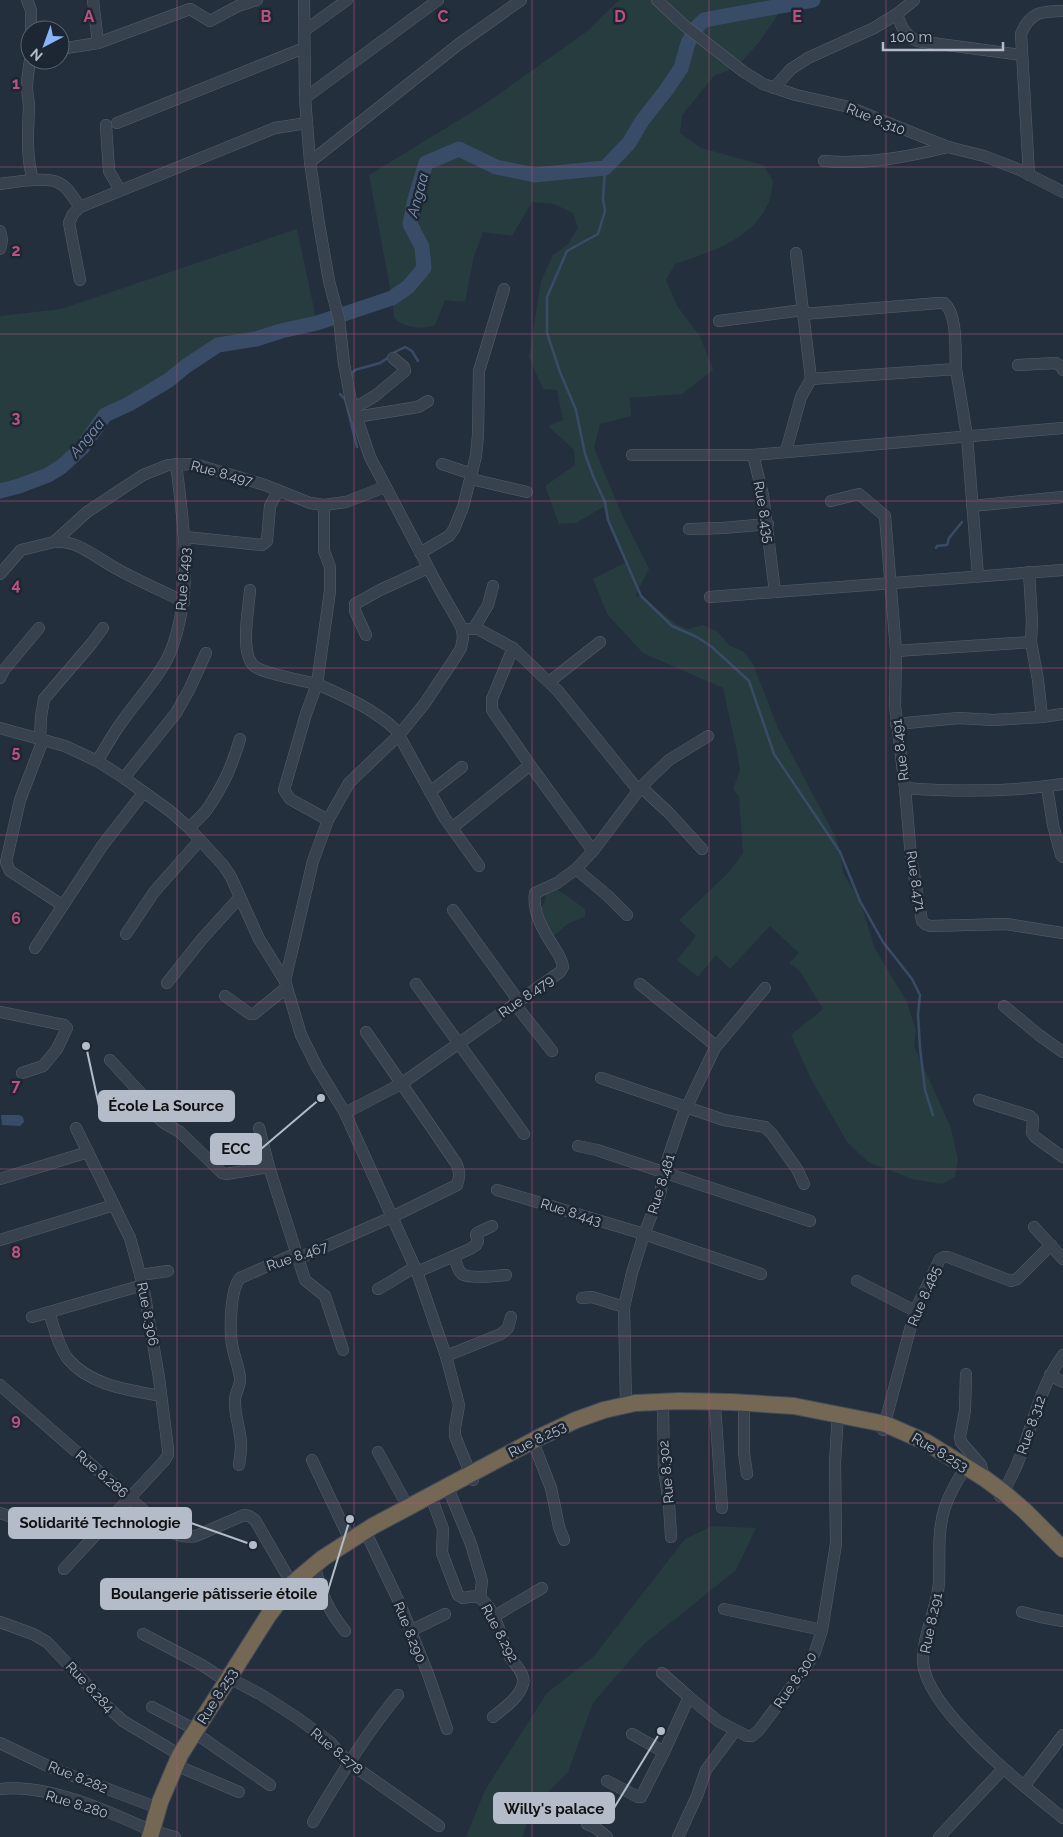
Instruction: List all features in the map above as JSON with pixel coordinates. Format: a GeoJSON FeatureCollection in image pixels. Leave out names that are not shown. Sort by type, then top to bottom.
{"type":"FeatureCollection","features":[{"type":"Feature","properties":{"kind":"highway","name":"Rue 8.253"},"geometry":{"type":"LineString","coordinates":[[229,1680],[281,1608],[316,1571],[329,1561],[368,1537],[450,1493],[471,1477],[576,1420],[626,1404],[680,1401],[794,1406],[884,1427],[984,1478],[1063,1549]]}},
{"type":"Feature","properties":{"kind":"highway","name":"Rue 8.253"},"geometry":{"type":"LineString","coordinates":[[154,1834],[158,1808],[180,1761],[268,1616],[292,1584],[322,1558],[350,1540],[408,1507],[569,1430],[601,1418],[634,1410],[663,1406],[715,1406],[787,1410],[838,1417]]}},
{"type":"Feature","properties":{"kind":"highway","name":"Rue 8.253"},"geometry":{"type":"LineString","coordinates":[[965,1469],[1002,1494],[1063,1556]]}},
{"type":"Feature","properties":{"kind":"highway","name":"Rue 8.253"},"geometry":{"type":"LineString","coordinates":[[154,1834],[180,1761]]}},
{"type":"Feature","properties":{"kind":"street"},"geometry":{"type":"LineString","coordinates":[[27,0],[31,10],[31,20]]}},
{"type":"Feature","properties":{"kind":"street"},"geometry":{"type":"LineString","coordinates":[[93,0],[98,43]]}},
{"type":"Feature","properties":{"kind":"street"},"geometry":{"type":"LineString","coordinates":[[70,47],[98,43],[190,9],[210,22],[238,6],[257,0]]}},
{"type":"Feature","properties":{"kind":"street"},"geometry":{"type":"LineString","coordinates":[[225,996],[250,1014],[254,1014],[285,985],[313,861],[328,820],[350,783],[399,735],[426,703],[461,648],[462,630],[370,457],[355,413],[344,364],[339,319],[329,281],[310,162],[305,98],[304,0]]}},
{"type":"Feature","properties":{"kind":"street"},"geometry":{"type":"LineString","coordinates":[[304,31],[347,0]]}},
{"type":"Feature","properties":{"kind":"street"},"geometry":{"type":"LineString","coordinates":[[305,98],[438,0]]}},
{"type":"Feature","properties":{"kind":"street"},"geometry":{"type":"LineString","coordinates":[[310,162],[459,44],[521,0]]}},
{"type":"Feature","properties":{"kind":"street","name":"Rue 8.310"},"geometry":{"type":"LineString","coordinates":[[657,0],[696,35],[744,72],[763,84],[796,95],[849,107],[948,147],[984,156],[1063,192]]}},
{"type":"Feature","properties":{"kind":"street"},"geometry":{"type":"LineString","coordinates":[[774,88],[791,69],[808,58],[874,28],[897,14],[914,0]]}},
{"type":"Feature","properties":{"kind":"street"},"geometry":{"type":"LineString","coordinates":[[1029,175],[1021,34],[1026,22],[1032,17],[1047,11],[1063,11]]}},
{"type":"Feature","properties":{"kind":"street"},"geometry":{"type":"LineString","coordinates":[[897,14],[902,28],[908,36],[917,41],[1022,55]]}},
{"type":"Feature","properties":{"kind":"street"},"geometry":{"type":"LineString","coordinates":[[120,190],[109,171],[112,124],[304,48]]}},
{"type":"Feature","properties":{"kind":"street"},"geometry":{"type":"LineString","coordinates":[[29,70],[27,125],[29,168],[32,180]]}},
{"type":"Feature","properties":{"kind":"street"},"geometry":{"type":"LineString","coordinates":[[80,280],[70,224],[74,214],[80,207],[276,128],[307,123]]}},
{"type":"Feature","properties":{"kind":"street"},"geometry":{"type":"LineString","coordinates":[[824,161],[864,163],[925,153],[948,147]]}},
{"type":"Feature","properties":{"kind":"street"},"geometry":{"type":"LineString","coordinates":[[0,184],[32,180],[56,181],[60,183],[80,207]]}},
{"type":"Feature","properties":{"kind":"street"},"geometry":{"type":"LineString","coordinates":[[0,231],[2,240],[0,248]]}},
{"type":"Feature","properties":{"kind":"street"},"geometry":{"type":"LineString","coordinates":[[786,451],[801,397],[811,379],[796,253]]}},
{"type":"Feature","properties":{"kind":"street"},"geometry":{"type":"LineString","coordinates":[[420,553],[449,536],[463,508],[472,477],[478,435],[479,371],[504,289]]}},
{"type":"Feature","properties":{"kind":"street"},"geometry":{"type":"LineString","coordinates":[[719,321],[803,312],[939,302],[944,304],[950,310],[954,326],[956,369],[967,436],[978,576]]}},
{"type":"Feature","properties":{"kind":"street"},"geometry":{"type":"LineString","coordinates":[[355,413],[405,371],[404,367],[393,358]]}},
{"type":"Feature","properties":{"kind":"street"},"geometry":{"type":"LineString","coordinates":[[1018,365],[1056,363],[1063,370]]}},
{"type":"Feature","properties":{"kind":"street"},"geometry":{"type":"LineString","coordinates":[[811,379],[956,369]]}},
{"type":"Feature","properties":{"kind":"street"},"geometry":{"type":"LineString","coordinates":[[355,413],[418,407],[428,401]]}},
{"type":"Feature","properties":{"kind":"street"},"geometry":{"type":"LineString","coordinates":[[632,455],[753,455],[1063,428]]}},
{"type":"Feature","properties":{"kind":"street","name":"Rue 8.435"},"geometry":{"type":"LineString","coordinates":[[753,455],[768,524],[775,592]]}},
{"type":"Feature","properties":{"kind":"street","name":"Rue 8.493"},"geometry":{"type":"LineString","coordinates":[[97,761],[122,720],[150,685],[169,654],[184,602],[185,537],[176,464]]}},
{"type":"Feature","properties":{"kind":"street","name":"Rue 8.497"},"geometry":{"type":"LineString","coordinates":[[0,574],[21,550],[54,542],[87,512],[142,475],[168,465],[194,464],[265,485],[310,503],[324,505],[346,502],[385,487]]}},
{"type":"Feature","properties":{"kind":"street"},"geometry":{"type":"LineString","coordinates":[[442,464],[472,477],[527,492]]}},
{"type":"Feature","properties":{"kind":"street"},"geometry":{"type":"LineString","coordinates":[[185,537],[265,544],[270,506],[278,491]]}},
{"type":"Feature","properties":{"kind":"street","name":"Rue 8.491"},"geometry":{"type":"LineString","coordinates":[[831,501],[859,494],[886,516],[896,651],[896,724],[904,788],[953,791],[1063,784]]}},
{"type":"Feature","properties":{"kind":"street"},"geometry":{"type":"LineString","coordinates":[[972,506],[1063,497]]}},
{"type":"Feature","properties":{"kind":"street"},"geometry":{"type":"LineString","coordinates":[[324,505],[324,551],[330,567],[330,591],[317,684],[284,790],[290,798],[328,820]]}},
{"type":"Feature","properties":{"kind":"street"},"geometry":{"type":"LineString","coordinates":[[688,529],[768,524]]}},
{"type":"Feature","properties":{"kind":"street"},"geometry":{"type":"LineString","coordinates":[[54,542],[62,541],[83,549],[116,569],[184,602]]}},
{"type":"Feature","properties":{"kind":"street"},"geometry":{"type":"LineString","coordinates":[[366,635],[355,611],[355,604],[428,568]]}},
{"type":"Feature","properties":{"kind":"street"},"geometry":{"type":"LineString","coordinates":[[710,597],[1063,570]]}},
{"type":"Feature","properties":{"kind":"street"},"geometry":{"type":"LineString","coordinates":[[1029,572],[1032,621],[1031,642],[1042,718]]}},
{"type":"Feature","properties":{"kind":"street"},"geometry":{"type":"LineString","coordinates":[[474,628],[488,604],[493,586]]}},
{"type":"Feature","properties":{"kind":"street"},"geometry":{"type":"LineString","coordinates":[[250,590],[246,644],[248,658],[258,668],[317,684],[346,697],[388,723],[399,735],[430,792],[452,828],[479,866]]}},
{"type":"Feature","properties":{"kind":"street"},"geometry":{"type":"LineString","coordinates":[[0,678],[4,670],[39,628]]}},
{"type":"Feature","properties":{"kind":"street"},"geometry":{"type":"LineString","coordinates":[[62,905],[10,871],[6,862],[20,800],[42,740],[41,717],[44,698],[103,628]]}},
{"type":"Feature","properties":{"kind":"street"},"geometry":{"type":"LineString","coordinates":[[462,630],[474,628],[497,638],[513,648],[549,682],[640,788],[669,813],[702,849]]}},
{"type":"Feature","properties":{"kind":"street"},"geometry":{"type":"LineString","coordinates":[[549,682],[600,642]]}},
{"type":"Feature","properties":{"kind":"street"},"geometry":{"type":"LineString","coordinates":[[896,651],[1031,642]]}},
{"type":"Feature","properties":{"kind":"street"},"geometry":{"type":"LineString","coordinates":[[513,648],[492,699],[492,710],[593,852]]}},
{"type":"Feature","properties":{"kind":"street"},"geometry":{"type":"LineString","coordinates":[[124,778],[176,713],[190,690],[206,653]]}},
{"type":"Feature","properties":{"kind":"street"},"geometry":{"type":"LineString","coordinates":[[896,724],[959,718],[993,720],[1042,718],[1063,714]]}},
{"type":"Feature","properties":{"kind":"street"},"geometry":{"type":"LineString","coordinates":[[0,728],[65,746],[97,761],[144,792],[188,828],[223,865],[240,897],[258,939],[285,985],[301,1035],[317,1067],[345,1113],[416,1270],[446,1356],[459,1405],[455,1428],[456,1436],[471,1477]]}},
{"type":"Feature","properties":{"kind":"street","name":"Rue 8.479"},"geometry":{"type":"LineString","coordinates":[[345,1113],[401,1084],[560,972],[563,968],[563,962],[546,934],[536,912],[534,897],[538,891],[557,883],[576,869],[593,852],[640,788],[669,760],[708,736]]}},
{"type":"Feature","properties":{"kind":"street"},"geometry":{"type":"LineString","coordinates":[[188,828],[208,808],[233,765],[240,739]]}},
{"type":"Feature","properties":{"kind":"street"},"geometry":{"type":"LineString","coordinates":[[452,828],[530,765]]}},
{"type":"Feature","properties":{"kind":"street"},"geometry":{"type":"LineString","coordinates":[[430,792],[462,767]]}},
{"type":"Feature","properties":{"kind":"street"},"geometry":{"type":"LineString","coordinates":[[1047,786],[1053,824],[1063,857]]}},
{"type":"Feature","properties":{"kind":"street","name":"Rue 8.471"},"geometry":{"type":"LineString","coordinates":[[904,788],[910,857],[922,921],[925,924],[930,926],[1006,924],[1063,933]]}},
{"type":"Feature","properties":{"kind":"street"},"geometry":{"type":"LineString","coordinates":[[35,948],[102,846],[144,792]]}},
{"type":"Feature","properties":{"kind":"street"},"geometry":{"type":"LineString","coordinates":[[126,934],[154,892],[200,840]]}},
{"type":"Feature","properties":{"kind":"street"},"geometry":{"type":"LineString","coordinates":[[576,869],[608,896],[626,915]]}},
{"type":"Feature","properties":{"kind":"street"},"geometry":{"type":"LineString","coordinates":[[167,983],[202,939],[240,897]]}},
{"type":"Feature","properties":{"kind":"street"},"geometry":{"type":"LineString","coordinates":[[453,910],[552,1051]]}},
{"type":"Feature","properties":{"kind":"street"},"geometry":{"type":"LineString","coordinates":[[416,984],[490,1084],[524,1134]]}},
{"type":"Feature","properties":{"kind":"street"},"geometry":{"type":"LineString","coordinates":[[640,984],[716,1046]]}},
{"type":"Feature","properties":{"kind":"street","name":"Rue 8.481"},"geometry":{"type":"LineString","coordinates":[[626,1404],[624,1307],[632,1273],[644,1234],[660,1194],[685,1107],[716,1046],[765,988]]}},
{"type":"Feature","properties":{"kind":"street"},"geometry":{"type":"LineString","coordinates":[[1004,1006],[1038,1035],[1063,1052]]}},
{"type":"Feature","properties":{"kind":"street"},"geometry":{"type":"LineString","coordinates":[[0,1012],[64,1025],[67,1028],[57,1049],[44,1066],[22,1074]]}},
{"type":"Feature","properties":{"kind":"street"},"geometry":{"type":"LineString","coordinates":[[366,1032],[401,1084]]}},
{"type":"Feature","properties":{"kind":"street"},"geometry":{"type":"LineString","coordinates":[[110,1060],[147,1100],[155,1115],[164,1123],[180,1132],[222,1174],[269,1167]]}},
{"type":"Feature","properties":{"kind":"street"},"geometry":{"type":"LineString","coordinates":[[601,1078],[724,1120],[765,1127],[797,1169],[804,1184]]}},
{"type":"Feature","properties":{"kind":"street","name":"Rue 8.467"},"geometry":{"type":"LineString","coordinates":[[239,1465],[241,1446],[234,1402],[240,1377],[231,1336],[236,1283],[240,1278],[290,1256],[299,1258],[392,1217],[457,1184],[460,1177],[456,1163],[401,1084]]}},
{"type":"Feature","properties":{"kind":"street"},"geometry":{"type":"LineString","coordinates":[[979,1100],[1030,1116],[1033,1119],[1032,1133],[1035,1137],[1063,1157]]}},
{"type":"Feature","properties":{"kind":"street","name":"Rue 8.306"},"geometry":{"type":"LineString","coordinates":[[64,1569],[168,1455],[161,1396],[142,1280],[130,1238],[76,1128]]}},
{"type":"Feature","properties":{"kind":"street"},"geometry":{"type":"LineString","coordinates":[[259,1128],[269,1167],[305,1280],[325,1296],[343,1350]]}},
{"type":"Feature","properties":{"kind":"street"},"geometry":{"type":"LineString","coordinates":[[578,1146],[597,1150],[810,1220]]}},
{"type":"Feature","properties":{"kind":"street"},"geometry":{"type":"LineString","coordinates":[[0,1179],[88,1152]]}},
{"type":"Feature","properties":{"kind":"street","name":"Rue 8.443"},"geometry":{"type":"LineString","coordinates":[[497,1190],[644,1234],[761,1274]]}},
{"type":"Feature","properties":{"kind":"street"},"geometry":{"type":"LineString","coordinates":[[0,1240],[114,1205]]}},
{"type":"Feature","properties":{"kind":"street"},"geometry":{"type":"LineString","coordinates":[[378,1289],[391,1283],[397,1277],[454,1256],[476,1245],[478,1241],[477,1233],[492,1226]]}},
{"type":"Feature","properties":{"kind":"street"},"geometry":{"type":"LineString","coordinates":[[1034,1227],[1063,1259]]}},
{"type":"Feature","properties":{"kind":"street","name":"Rue 8.485"},"geometry":{"type":"LineString","coordinates":[[884,1427],[915,1311],[940,1259],[944,1257],[1011,1281],[1017,1279],[1051,1245]]}},
{"type":"Feature","properties":{"kind":"street"},"geometry":{"type":"LineString","coordinates":[[454,1256],[460,1272],[466,1276],[493,1277],[506,1275]]}},
{"type":"Feature","properties":{"kind":"street"},"geometry":{"type":"LineString","coordinates":[[32,1317],[168,1271]]}},
{"type":"Feature","properties":{"kind":"street"},"geometry":{"type":"LineString","coordinates":[[856,1281],[915,1311]]}},
{"type":"Feature","properties":{"kind":"street"},"geometry":{"type":"LineString","coordinates":[[582,1298],[592,1297],[624,1307]]}},
{"type":"Feature","properties":{"kind":"street"},"geometry":{"type":"LineString","coordinates":[[49,1312],[60,1345],[68,1359],[85,1372],[115,1387],[161,1396]]}},
{"type":"Feature","properties":{"kind":"street"},"geometry":{"type":"LineString","coordinates":[[446,1356],[501,1334],[508,1328],[511,1317]]}},
{"type":"Feature","properties":{"kind":"street","name":"Rue 8.312"},"geometry":{"type":"LineString","coordinates":[[1002,1494],[1020,1458],[1050,1375],[1063,1355]]}},
{"type":"Feature","properties":{"kind":"street"},"geometry":{"type":"LineString","coordinates":[[966,1374],[965,1410],[960,1437],[961,1442],[981,1465],[984,1478]]}},
{"type":"Feature","properties":{"kind":"street"},"geometry":{"type":"LineString","coordinates":[[1050,1375],[1063,1382]]}},
{"type":"Feature","properties":{"kind":"street","name":"Rue 8.286"},"geometry":{"type":"LineString","coordinates":[[2,1392],[166,1530],[178,1536],[196,1536],[244,1515],[249,1516],[255,1520],[292,1584]]}},
{"type":"Feature","properties":{"kind":"street","name":"Rue 8.302"},"geometry":{"type":"LineString","coordinates":[[663,1406],[664,1470],[671,1537]]}},
{"type":"Feature","properties":{"kind":"street"},"geometry":{"type":"LineString","coordinates":[[715,1406],[722,1508]]}},
{"type":"Feature","properties":{"kind":"street"},"geometry":{"type":"LineString","coordinates":[[744,1408],[744,1443],[747,1474]]}},
{"type":"Feature","properties":{"kind":"street","name":"Rue 8.300"},"geometry":{"type":"LineString","coordinates":[[735,1731],[752,1736],[759,1730],[805,1669],[815,1652],[822,1630],[836,1544],[835,1462],[838,1417]]}},
{"type":"Feature","properties":{"kind":"street"},"geometry":{"type":"LineString","coordinates":[[535,1447],[551,1488],[559,1527],[564,1540]]}},
{"type":"Feature","properties":{"kind":"street"},"geometry":{"type":"LineString","coordinates":[[378,1452],[408,1507]]}},
{"type":"Feature","properties":{"kind":"street"},"geometry":{"type":"LineString","coordinates":[[312,1460],[350,1540]]}},
{"type":"Feature","properties":{"kind":"street","name":"Rue 8.291"},"geometry":{"type":"LineString","coordinates":[[965,1469],[949,1497],[942,1516],[939,1584],[923,1652],[925,1674],[936,1696],[954,1718],[1003,1769],[1063,1818]]}},
{"type":"Feature","properties":{"kind":"street"},"geometry":{"type":"LineString","coordinates":[[450,1493],[471,1544],[482,1582],[480,1598]]}},
{"type":"Feature","properties":{"kind":"street","name":"Rue 8.292"},"geometry":{"type":"LineString","coordinates":[[433,1502],[443,1529],[442,1553],[458,1595],[463,1598],[475,1596],[480,1598],[493,1617],[510,1657],[524,1678],[516,1698],[493,1717]]}},
{"type":"Feature","properties":{"kind":"street","name":"Rue 8.290"},"geometry":{"type":"LineString","coordinates":[[368,1537],[400,1604],[428,1674],[447,1729]]}},
{"type":"Feature","properties":{"kind":"street"},"geometry":{"type":"LineString","coordinates":[[316,1571],[325,1602],[331,1614],[345,1631]]}},
{"type":"Feature","properties":{"kind":"street"},"geometry":{"type":"LineString","coordinates":[[493,1617],[542,1588]]}},
{"type":"Feature","properties":{"kind":"street"},"geometry":{"type":"LineString","coordinates":[[724,1609],[822,1630]]}},
{"type":"Feature","properties":{"kind":"street"},"geometry":{"type":"LineString","coordinates":[[1022,1612],[1063,1621]]}},
{"type":"Feature","properties":{"kind":"street"},"geometry":{"type":"LineString","coordinates":[[410,1631],[445,1614]]}},
{"type":"Feature","properties":{"kind":"street","name":"Rue 8.284"},"geometry":{"type":"LineString","coordinates":[[0,1622],[33,1634],[47,1642],[123,1721],[180,1761],[238,1792]]}},
{"type":"Feature","properties":{"kind":"street","name":"Rue 8.278"},"geometry":{"type":"LineString","coordinates":[[143,1634],[229,1680],[260,1694],[296,1717],[330,1742],[348,1762],[439,1826]]}},
{"type":"Feature","properties":{"kind":"street"},"geometry":{"type":"LineString","coordinates":[[662,1673],[718,1721],[735,1731],[706,1770],[697,1796],[678,1837]]}},
{"type":"Feature","properties":{"kind":"street"},"geometry":{"type":"LineString","coordinates":[[313,1822],[348,1762],[398,1695]]}},
{"type":"Feature","properties":{"kind":"street"},"geometry":{"type":"LineString","coordinates":[[607,1781],[641,1797],[689,1697]]}},
{"type":"Feature","properties":{"kind":"street"},"geometry":{"type":"LineString","coordinates":[[152,1707],[197,1732],[270,1785]]}},
{"type":"Feature","properties":{"kind":"street"},"geometry":{"type":"LineString","coordinates":[[632,1734],[664,1752]]}},
{"type":"Feature","properties":{"kind":"street"},"geometry":{"type":"LineString","coordinates":[[1024,1786],[1063,1735]]}},
{"type":"Feature","properties":{"kind":"street","name":"Rue 8.282"},"geometry":{"type":"LineString","coordinates":[[0,1742],[52,1768],[158,1808]]}},
{"type":"Feature","properties":{"kind":"street"},"geometry":{"type":"LineString","coordinates":[[939,1837],[1003,1769]]}},
{"type":"Feature","properties":{"kind":"street","name":"Rue 8.280"},"geometry":{"type":"LineString","coordinates":[[0,1789],[22,1789],[68,1798],[92,1806],[154,1834],[175,1837]]}},
{"type":"Feature","properties":{"kind":"street"},"geometry":{"type":"LineString","coordinates":[[587,1824],[596,1828],[607,1837]]}},
{"type":"Feature","properties":{"kind":"green space"},"geometry":{"type":"Polygon","coordinates":[[[619,0],[813,0],[793,6],[784,6],[760,41],[737,67],[714,76],[682,115],[680,133],[701,148],[763,165],[773,181],[768,204],[761,217],[751,227],[728,243],[675,264],[666,280],[677,306],[700,336],[713,370],[682,394],[630,398],[631,416],[600,424],[594,448],[623,517],[649,569],[636,597],[641,596],[676,624],[688,629],[703,625],[718,632],[729,645],[744,652],[753,664],[778,728],[836,838],[843,873],[860,901],[875,949],[907,1002],[916,1031],[914,1046],[951,1128],[958,1160],[955,1177],[942,1184],[912,1179],[868,1162],[847,1142],[811,1079],[791,1035],[823,1009],[799,970],[789,963],[799,953],[770,926],[730,969],[716,955],[698,977],[677,960],[696,936],[679,920],[729,872],[743,853],[739,797],[733,789],[740,770],[723,688],[643,653],[607,614],[593,579],[626,562],[603,507],[576,523],[559,524],[545,486],[575,465],[574,450],[548,426],[563,420],[557,390],[543,389],[529,357],[541,281],[553,255],[568,244],[578,228],[573,213],[554,204],[532,202],[512,236],[483,232],[474,256],[465,302],[445,300],[435,325],[430,327],[408,326],[394,318],[369,175],[485,104],[586,32],[619,0]]]}},
{"type":"Feature","properties":{"kind":"green space"},"geometry":{"type":"Polygon","coordinates":[[[297,229],[317,323],[256,339],[218,345],[186,366],[169,380],[129,404],[105,415],[82,448],[61,467],[48,475],[0,491],[0,316],[61,309],[297,229]]]}},
{"type":"Feature","properties":{"kind":"green space"},"geometry":{"type":"Polygon","coordinates":[[[553,888],[585,909],[585,917],[569,923],[552,937],[546,926],[541,908],[545,901],[546,893],[553,888]]]}},
{"type":"Feature","properties":{"kind":"green space"},"geometry":{"type":"Polygon","coordinates":[[[712,1526],[756,1528],[736,1570],[644,1644],[593,1703],[568,1772],[533,1807],[522,1837],[466,1837],[485,1790],[547,1693],[594,1656],[685,1539],[712,1526]]]}},
{"type":"Feature","properties":{"kind":"water"},"geometry":{"type":"Polygon","coordinates":[[[1,1115],[19,1115],[23,1117],[24,1122],[20,1126],[2,1125],[1,1115]]]}},
{"type":"Feature","properties":{"kind":"waterway","name":"Angaa"},"geometry":{"type":"LineString","coordinates":[[0,491],[48,475],[61,467],[82,448],[105,415],[129,404],[169,380],[186,366],[218,345],[256,339],[317,323],[392,298],[408,287],[424,268],[422,247],[410,224],[415,199],[426,163],[459,149],[496,167],[535,175],[605,168],[629,143],[642,121],[667,89],[681,68],[688,43],[696,28],[704,20],[813,0]]}},
{"type":"Feature","properties":{"kind":"waterway"},"geometry":{"type":"LineString","coordinates":[[605,168],[603,199],[605,211],[598,234],[567,251],[547,297],[547,333],[560,372],[576,410],[585,454],[605,502],[608,520],[641,596],[672,626],[697,637],[712,647],[749,681],[774,754],[840,852],[860,901],[883,942],[912,979],[920,995],[918,1014],[920,1048],[925,1090],[933,1115]]}},
{"type":"Feature","properties":{"kind":"waterway"},"geometry":{"type":"LineString","coordinates":[[393,353],[405,347],[412,351],[418,361]]}},
{"type":"Feature","properties":{"kind":"waterway"},"geometry":{"type":"LineString","coordinates":[[352,377],[352,373],[355,370],[380,363],[389,357]]}},
{"type":"Feature","properties":{"kind":"waterway"},"geometry":{"type":"LineString","coordinates":[[340,394],[345,399],[357,447]]}},
{"type":"Feature","properties":{"kind":"waterway"},"geometry":{"type":"LineString","coordinates":[[936,548],[937,546],[947,545],[949,538],[962,522]]}},
{"type":"Feature","properties":{"kind":"place","name":"École La Source"},"geometry":{"type":"Point","coordinates":[86,1046]}},
{"type":"Feature","properties":{"kind":"place","name":"ECC"},"geometry":{"type":"Point","coordinates":[321,1098]}},
{"type":"Feature","properties":{"kind":"place","name":"Boulangerie pâtisserie étoile"},"geometry":{"type":"Point","coordinates":[350,1519]}},
{"type":"Feature","properties":{"kind":"place","name":"Solidarité Technologie"},"geometry":{"type":"Point","coordinates":[253,1545]}},
{"type":"Feature","properties":{"kind":"place","name":"Willy's palace"},"geometry":{"type":"Point","coordinates":[661,1731]}}]}
